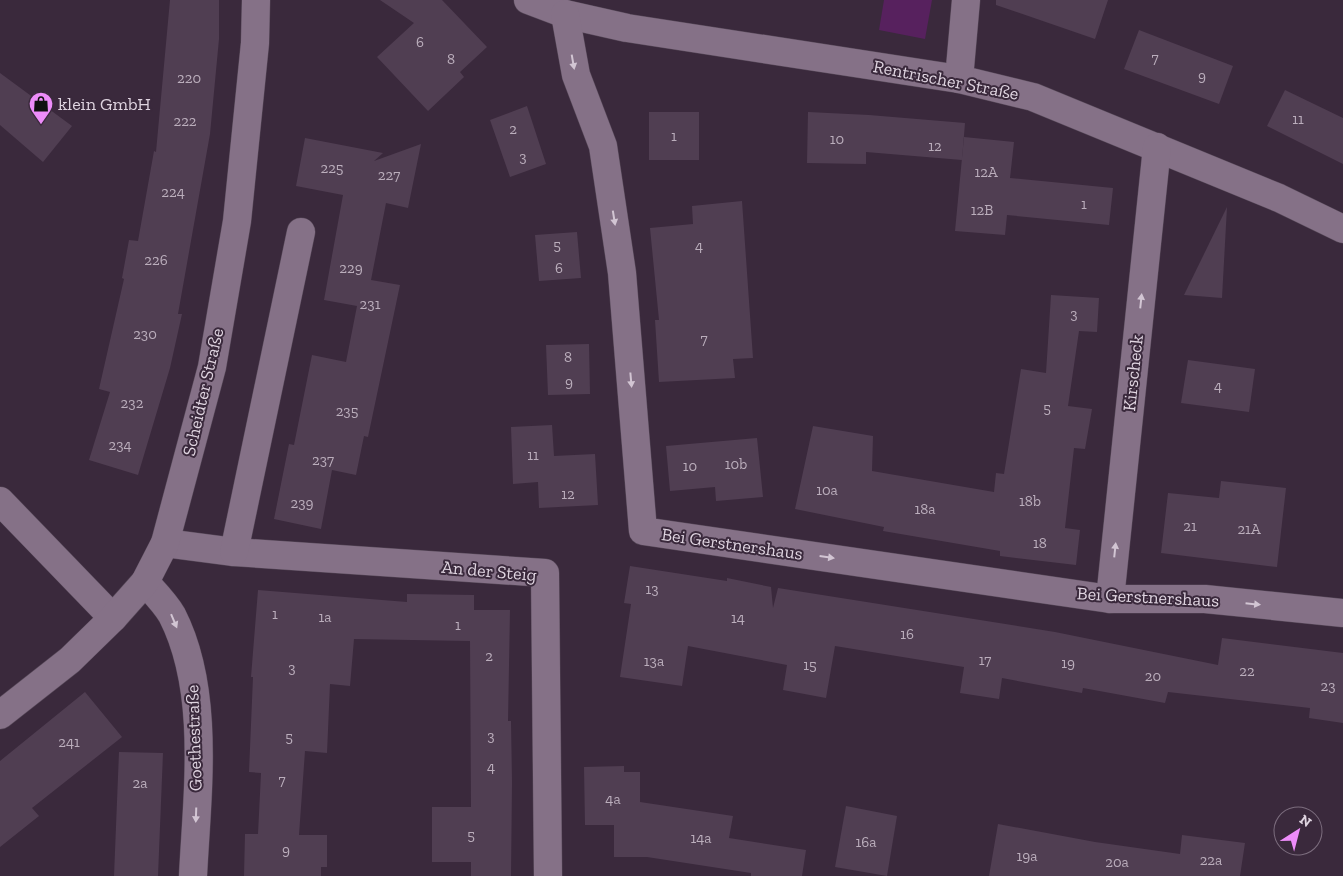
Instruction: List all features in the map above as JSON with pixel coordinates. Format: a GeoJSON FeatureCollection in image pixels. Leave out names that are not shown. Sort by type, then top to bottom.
{"type":"FeatureCollection","features":[{"type":"Feature","properties":{"kind":"street","name":"Scheidter Straße"},"geometry":{"type":"LineString","coordinates":[[0,715],[70,660],[113,618],[145,582],[165,543],[212,367],[237,221],[255,43],[256,0]]}},
{"type":"Feature","properties":{"kind":"street","name":"Rentrischer Straße"},"geometry":{"type":"LineString","coordinates":[[528,0],[565,14],[627,28],[959,79],[1033,97],[1279,198],[1343,230]]}},
{"type":"Feature","properties":{"kind":"street"},"geometry":{"type":"LineString","coordinates":[[959,79],[966,0]]}},
{"type":"Feature","properties":{"kind":"street","name":"Bei Gerstnershaus"},"geometry":{"type":"LineString","coordinates":[[565,14],[576,75],[603,146],[622,273],[643,531],[1110,599],[1204,599],[1343,613]]}},
{"type":"Feature","properties":{"kind":"street","name":"Kirscheck"},"geometry":{"type":"LineString","coordinates":[[1110,599],[1156,146]]}},
{"type":"Feature","properties":{"kind":"street"},"geometry":{"type":"LineString","coordinates":[[234,552],[301,232]]}},
{"type":"Feature","properties":{"kind":"street"},"geometry":{"type":"LineString","coordinates":[[0,501],[113,618]]}},
{"type":"Feature","properties":{"kind":"street","name":"An der Steig"},"geometry":{"type":"LineString","coordinates":[[165,543],[234,552],[544,573],[548,876]]}},
{"type":"Feature","properties":{"kind":"street","name":"Goethestraße"},"geometry":{"type":"LineString","coordinates":[[145,582],[171,614],[182,641],[192,675],[197,715],[198,759],[193,876]]}},
{"type":"Feature","properties":{"kind":"shaded area"},"geometry":{"type":"Polygon","coordinates":[[[884,0],[932,0],[925,39],[879,30],[884,0]]]}},
{"type":"Feature","properties":{"kind":"building"},"geometry":{"type":"Polygon","coordinates":[[[170,0],[219,0],[219,39],[210,134],[178,314],[182,314],[170,368],[138,475],[89,460],[110,392],[99,389],[124,279],[122,278],[129,240],[138,241],[154,151],[156,152],[170,0]]]}},
{"type":"Feature","properties":{"kind":"building"},"geometry":{"type":"Polygon","coordinates":[[[380,0],[442,0],[487,47],[460,72],[464,77],[428,111],[377,57],[414,23],[380,0]]]}},
{"type":"Feature","properties":{"kind":"building"},"geometry":{"type":"Polygon","coordinates":[[[996,0],[1108,0],[1095,39],[996,5],[996,0]]]}},
{"type":"Feature","properties":{"kind":"building"},"geometry":{"type":"Polygon","coordinates":[[[1139,30],[1233,66],[1219,104],[1124,69],[1139,30]]]}},
{"type":"Feature","properties":{"kind":"building"},"geometry":{"type":"Polygon","coordinates":[[[0,73],[72,126],[43,162],[0,125],[0,73]]]}},
{"type":"Feature","properties":{"kind":"building"},"geometry":{"type":"Polygon","coordinates":[[[1285,90],[1343,118],[1343,164],[1267,126],[1285,90]]]}},
{"type":"Feature","properties":{"kind":"building"},"geometry":{"type":"Polygon","coordinates":[[[527,106],[546,164],[510,177],[490,120],[527,106]]]}},
{"type":"Feature","properties":{"kind":"building"},"geometry":{"type":"Polygon","coordinates":[[[649,112],[699,112],[699,160],[649,160],[649,112]]]}},
{"type":"Feature","properties":{"kind":"building"},"geometry":{"type":"Polygon","coordinates":[[[808,112],[965,123],[962,160],[866,152],[866,164],[807,163],[808,112]]]}},
{"type":"Feature","properties":{"kind":"building"},"geometry":{"type":"Polygon","coordinates":[[[964,137],[1014,142],[1010,178],[1113,188],[1109,225],[1007,215],[1005,235],[955,231],[964,137]]]}},
{"type":"Feature","properties":{"kind":"building"},"geometry":{"type":"Polygon","coordinates":[[[305,138],[383,153],[374,161],[421,144],[408,208],[386,203],[371,280],[400,285],[368,437],[364,436],[356,475],[332,470],[321,529],[274,519],[289,444],[294,445],[312,355],[346,362],[357,306],[324,300],[343,195],[296,186],[305,138]]]}},
{"type":"Feature","properties":{"kind":"building"},"geometry":{"type":"Polygon","coordinates":[[[742,201],[753,358],[733,359],[735,378],[659,382],[655,320],[659,320],[650,228],[693,224],[692,206],[742,201]]]}},
{"type":"Feature","properties":{"kind":"building"},"geometry":{"type":"Polygon","coordinates":[[[1227,207],[1222,298],[1184,295],[1227,207]]]}},
{"type":"Feature","properties":{"kind":"building"},"geometry":{"type":"Polygon","coordinates":[[[577,232],[581,278],[539,281],[535,235],[577,232]]]}},
{"type":"Feature","properties":{"kind":"building"},"geometry":{"type":"Polygon","coordinates":[[[1051,295],[1099,298],[1097,332],[1079,331],[1068,406],[1092,409],[1085,449],[1074,448],[1065,528],[1080,530],[1076,565],[1000,556],[1000,551],[883,531],[884,527],[795,509],[813,426],[873,436],[872,471],[994,492],[996,473],[1004,474],[1021,369],[1046,373],[1051,295]]]}},
{"type":"Feature","properties":{"kind":"building"},"geometry":{"type":"Polygon","coordinates":[[[589,344],[590,394],[548,395],[546,345],[589,344]]]}},
{"type":"Feature","properties":{"kind":"building"},"geometry":{"type":"Polygon","coordinates":[[[1188,360],[1255,369],[1249,412],[1181,403],[1188,360]]]}},
{"type":"Feature","properties":{"kind":"building"},"geometry":{"type":"Polygon","coordinates":[[[552,425],[554,456],[595,454],[598,505],[539,508],[538,482],[513,484],[511,427],[552,425]]]}},
{"type":"Feature","properties":{"kind":"building"},"geometry":{"type":"Polygon","coordinates":[[[757,438],[763,497],[716,501],[715,487],[670,491],[666,446],[757,438]]]}},
{"type":"Feature","properties":{"kind":"building"},"geometry":{"type":"Polygon","coordinates":[[[1221,481],[1286,488],[1277,567],[1161,553],[1168,493],[1219,498],[1221,481]]]}},
{"type":"Feature","properties":{"kind":"building"},"geometry":{"type":"Polygon","coordinates":[[[630,566],[727,581],[727,578],[771,587],[773,608],[778,588],[1055,632],[1218,665],[1222,638],[1343,653],[1343,723],[1309,718],[1310,708],[1168,692],[1165,703],[1083,688],[1082,693],[1002,678],[999,699],[960,693],[964,667],[835,646],[826,698],[783,690],[787,665],[688,646],[682,686],[620,677],[631,604],[624,603],[630,566]]]}},
{"type":"Feature","properties":{"kind":"building"},"geometry":{"type":"Polygon","coordinates":[[[258,590],[407,602],[407,594],[474,595],[474,610],[510,610],[508,721],[511,721],[511,876],[471,876],[471,862],[432,862],[432,807],[471,807],[470,641],[354,639],[350,686],[330,684],[327,753],[305,751],[299,835],[327,835],[327,867],[321,867],[321,876],[244,876],[245,834],[258,834],[261,773],[249,772],[253,677],[251,677],[258,590]]]}},
{"type":"Feature","properties":{"kind":"building"},"geometry":{"type":"Polygon","coordinates":[[[85,692],[122,737],[32,808],[39,816],[0,847],[0,761],[85,692]]]}},
{"type":"Feature","properties":{"kind":"building"},"geometry":{"type":"Polygon","coordinates":[[[119,752],[163,753],[158,876],[114,876],[119,752]]]}},
{"type":"Feature","properties":{"kind":"building"},"geometry":{"type":"Polygon","coordinates":[[[624,766],[624,772],[640,772],[640,802],[733,816],[729,838],[806,850],[802,876],[751,876],[751,873],[647,857],[614,857],[614,825],[585,825],[584,767],[624,766]]]}},
{"type":"Feature","properties":{"kind":"building"},"geometry":{"type":"Polygon","coordinates":[[[846,806],[897,816],[887,876],[835,867],[846,806]]]}},
{"type":"Feature","properties":{"kind":"building"},"geometry":{"type":"Polygon","coordinates":[[[998,824],[1095,842],[1180,854],[1182,835],[1245,843],[1240,876],[989,876],[998,824]]]}},
{"type":"Feature","properties":{"kind":"place","name":"klein GmbH"},"geometry":{"type":"Point","coordinates":[41,125]}}]}
